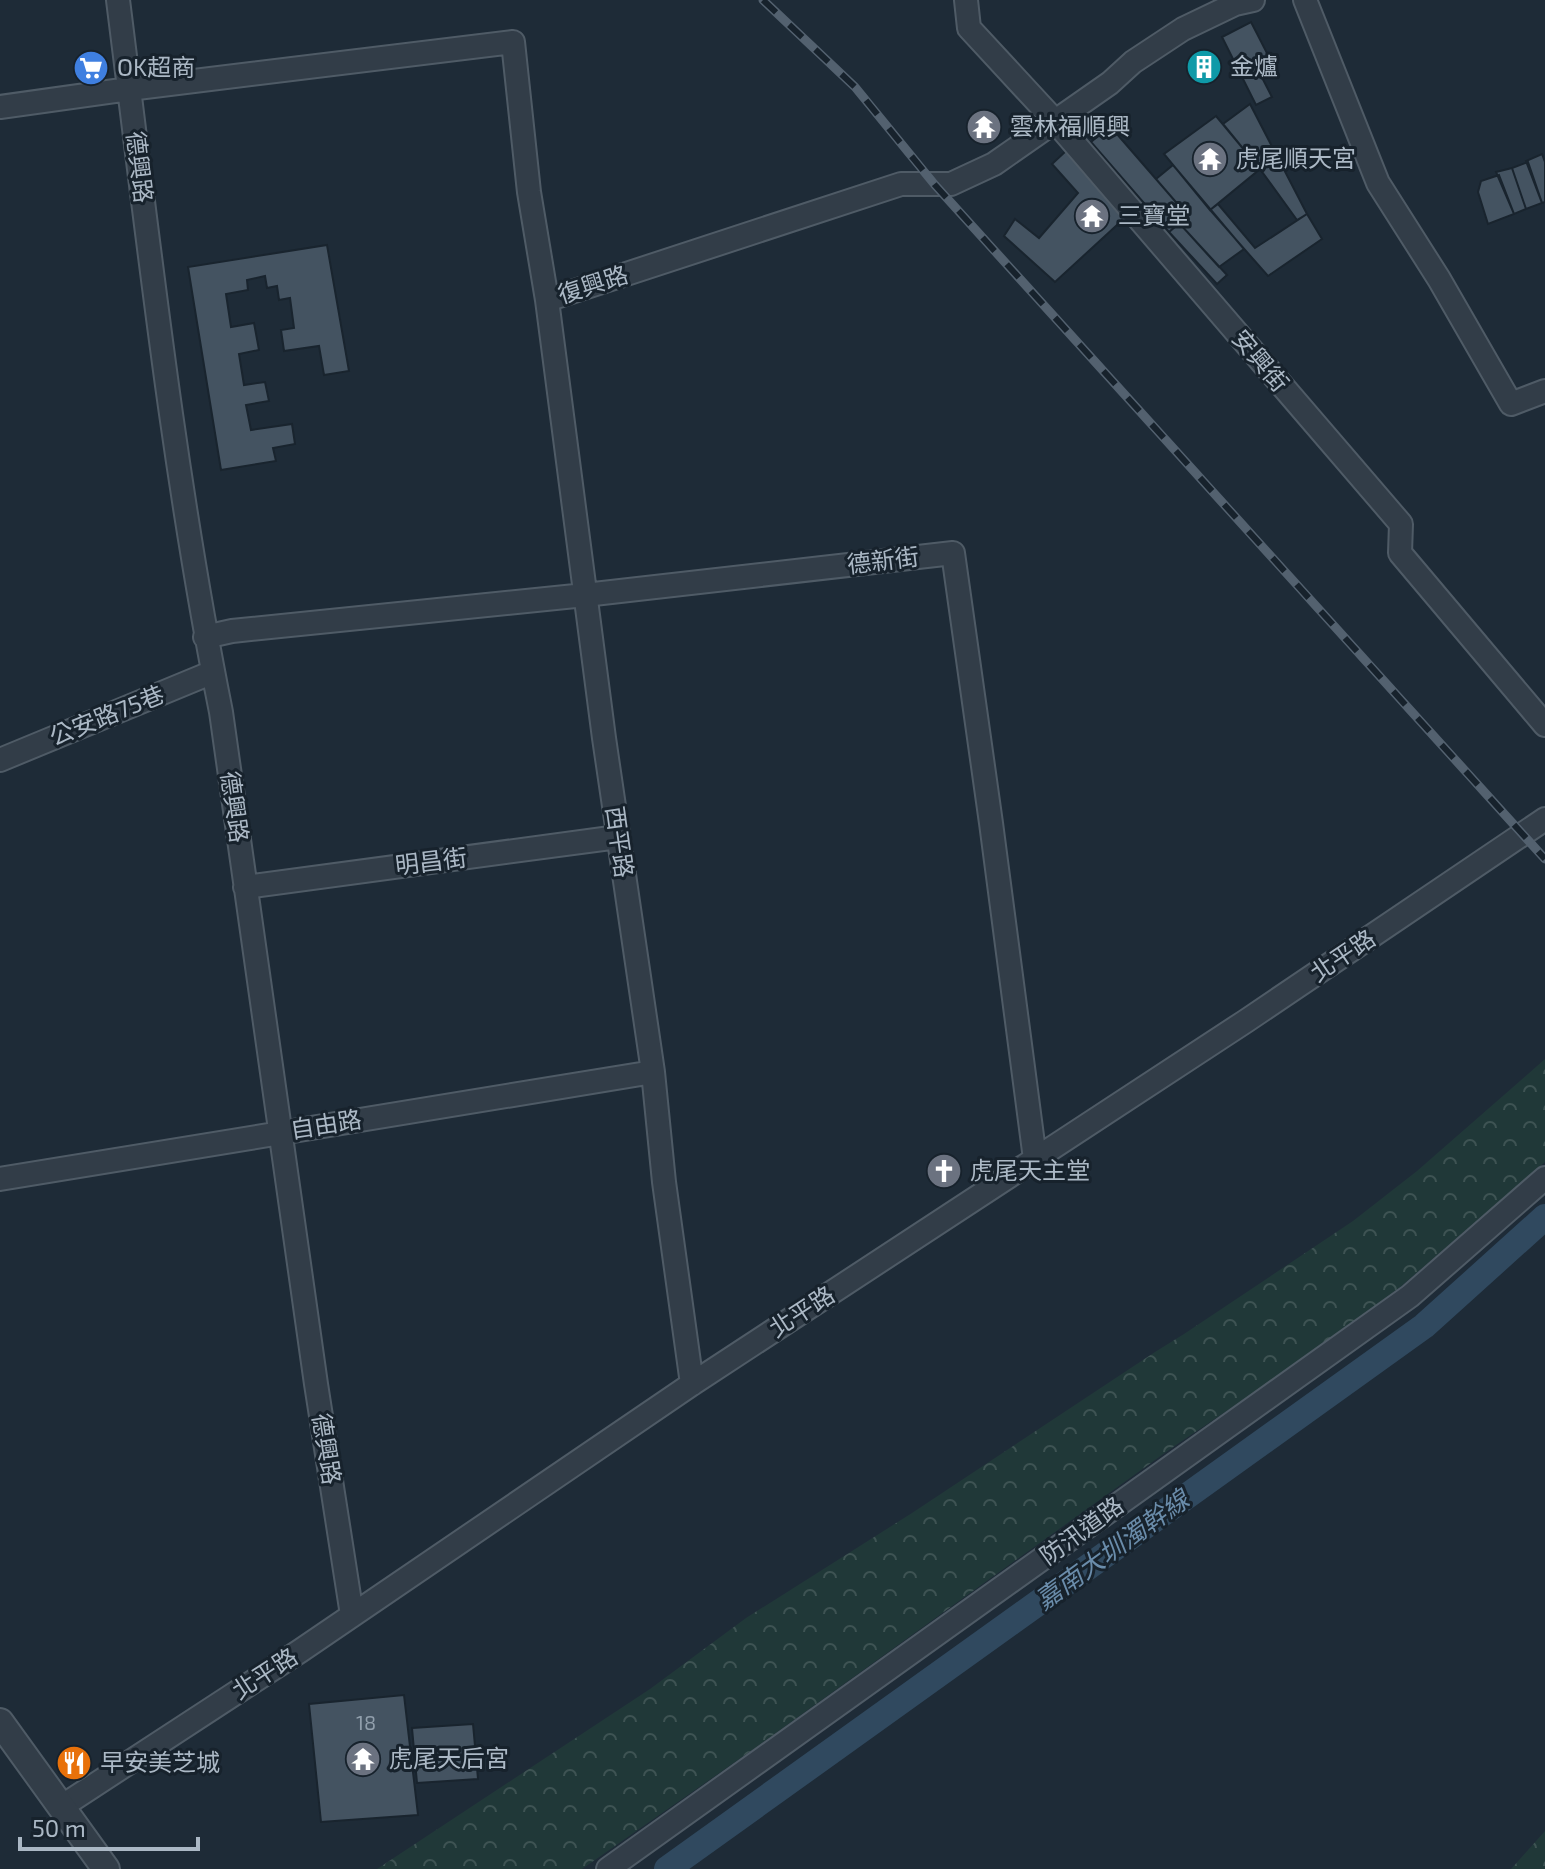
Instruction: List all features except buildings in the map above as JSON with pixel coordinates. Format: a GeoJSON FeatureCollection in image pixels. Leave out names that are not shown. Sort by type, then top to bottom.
{"type":"FeatureCollection","features":[{"type":"Feature","properties":{"kind":"street","name":"德興路"},"geometry":{"type":"LineString","coordinates":[[118,0],[158,325],[205,637],[221,712],[316,1384],[352,1615]]}},
{"type":"Feature","properties":{"kind":"street","name":"安興街"},"geometry":{"type":"LineString","coordinates":[[966,0],[969,28],[1055,121],[1401,524],[1400,553],[1545,725]]}},
{"type":"Feature","properties":{"kind":"street","name":"復興路"},"geometry":{"type":"LineString","coordinates":[[0,107],[513,42],[529,192],[547,300],[901,184],[951,184],[994,164],[1183,29],[1235,4],[1253,0]]}},
{"type":"Feature","properties":{"kind":"street"},"geometry":{"type":"LineString","coordinates":[[1305,0],[1378,183],[1439,279],[1511,404],[1545,391]]}},
{"type":"Feature","properties":{"kind":"street","name":"西平路"},"geometry":{"type":"LineString","coordinates":[[547,300],[618,837],[653,1072],[664,1182],[692,1384]]}},
{"type":"Feature","properties":{"kind":"street","name":"德新街"},"geometry":{"type":"LineString","coordinates":[[205,637],[232,631],[953,553],[1035,1159]]}},
{"type":"Feature","properties":{"kind":"street","name":"公安路75巷"},"geometry":{"type":"LineString","coordinates":[[0,760],[213,672]]}},
{"type":"Feature","properties":{"kind":"street","name":"北平路"},"geometry":{"type":"LineString","coordinates":[[61,1807],[287,1660],[692,1384],[1246,1021],[1545,819]]}},
{"type":"Feature","properties":{"kind":"street","name":"明昌街"},"geometry":{"type":"LineString","coordinates":[[245,887],[618,837]]}},
{"type":"Feature","properties":{"kind":"street","name":"自由路"},"geometry":{"type":"LineString","coordinates":[[0,1179],[653,1072]]}},
{"type":"Feature","properties":{"kind":"street","name":"防汛道路"},"geometry":{"type":"LineString","coordinates":[[608,1869],[1410,1296],[1545,1178]]}},
{"type":"Feature","properties":{"kind":"street"},"geometry":{"type":"LineString","coordinates":[[0,1722],[106,1869]]}},
{"type":"Feature","properties":{"kind":"green space"},"geometry":{"type":"Polygon","coordinates":[[[1545,1059],[1545,1162],[1399,1288],[1325,1345],[1173,1447],[582,1869],[377,1869],[650,1689],[746,1618],[912,1513],[1353,1221],[1417,1171],[1545,1059]]]}},
{"type":"Feature","properties":{"kind":"green space"},"geometry":{"type":"Polygon","coordinates":[[[1545,1831],[1545,1869],[1511,1869],[1545,1831]]]}},
{"type":"Feature","properties":{"kind":"waterway","name":"嘉南大圳濁幹線"},"geometry":{"type":"LineString","coordinates":[[667,1869],[1424,1326],[1545,1217]]}},
{"type":"Feature","properties":{"kind":"railway"},"geometry":{"type":"LineString","coordinates":[[763,0],[855,87],[935,185],[1545,859]]}},
{"type":"Feature","properties":{"kind":"place","name":"金爐"},"geometry":{"type":"Point","coordinates":[1204,67]}},
{"type":"Feature","properties":{"kind":"place","name":"OK超商"},"geometry":{"type":"Point","coordinates":[91,68]}},
{"type":"Feature","properties":{"kind":"place","name":"雲林福順興"},"geometry":{"type":"Point","coordinates":[984,127]}},
{"type":"Feature","properties":{"kind":"place","name":"虎尾順天宮"},"geometry":{"type":"Point","coordinates":[1210,159]}},
{"type":"Feature","properties":{"kind":"place","name":"三寶堂"},"geometry":{"type":"Point","coordinates":[1092,216]}},
{"type":"Feature","properties":{"kind":"place","name":"虎尾天主堂"},"geometry":{"type":"Point","coordinates":[944,1171]}},
{"type":"Feature","properties":{"kind":"place","name":"虎尾天后宮"},"geometry":{"type":"Point","coordinates":[363,1759]}},
{"type":"Feature","properties":{"kind":"place","name":"早安美芝城"},"geometry":{"type":"Point","coordinates":[74,1763]}}]}
